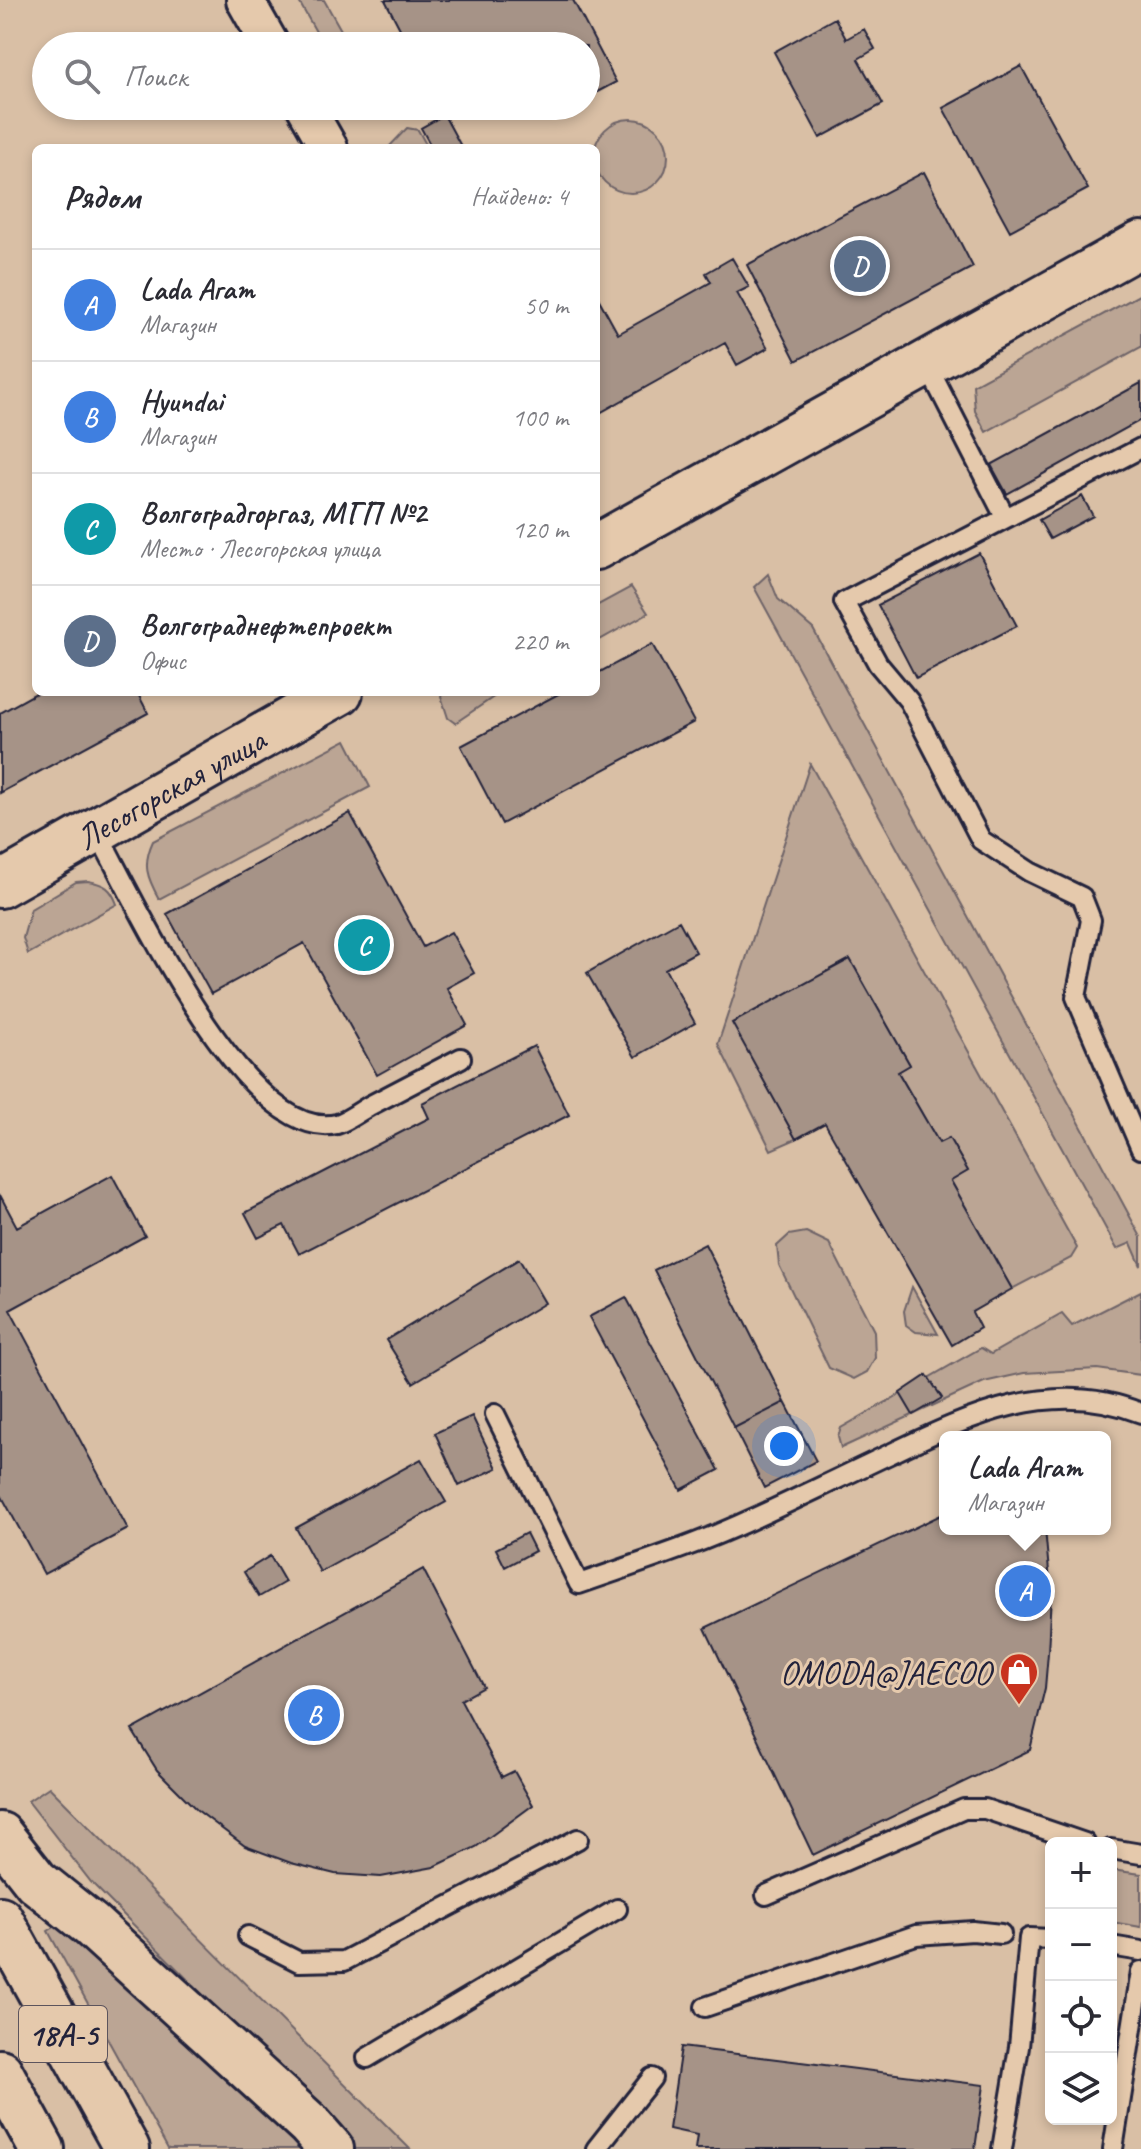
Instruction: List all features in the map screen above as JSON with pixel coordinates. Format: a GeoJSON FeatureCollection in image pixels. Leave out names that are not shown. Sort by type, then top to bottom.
{"type":"FeatureCollection","features":[{"type":"Feature","properties":{"kind":"main road"},"geometry":{"type":"LineString","coordinates":[[600,545],[1141,244]]}},
{"type":"Feature","properties":{"kind":"main road","name":"Лесогорская улица"},"geometry":{"type":"LineString","coordinates":[[0,885],[333,696]]}},
{"type":"Feature","properties":{"kind":"main road"},"geometry":{"type":"LineString","coordinates":[[0,1835],[36,1881],[91,1925],[321,2141]]}},
{"type":"Feature","properties":{"kind":"main road","name":"18А-5"},"geometry":{"type":"LineString","coordinates":[[0,1919],[127,2149]]}},
{"type":"Feature","properties":{"kind":"main road","name":"18А-5"},"geometry":{"type":"LineString","coordinates":[[0,2072],[42,2149]]}},
{"type":"Feature","properties":{"kind":"street"},"geometry":{"type":"LineString","coordinates":[[245,0],[263,32]]}},
{"type":"Feature","properties":{"kind":"street"},"geometry":{"type":"LineString","coordinates":[[313,120],[327,144]]}},
{"type":"Feature","properties":{"kind":"lane"},"geometry":{"type":"LineString","coordinates":[[926,363],[1005,517]]}},
{"type":"Feature","properties":{"kind":"lane"},"geometry":{"type":"LineString","coordinates":[[1141,448],[844,602],[878,664],[909,701],[981,840],[1030,872],[1082,897],[1091,920],[1076,997],[1141,1149]]}},
{"type":"Feature","properties":{"kind":"lane"},"geometry":{"type":"LineString","coordinates":[[96,830],[211,1035],[248,1080],[279,1110],[311,1122],[336,1124],[461,1058]]}},
{"type":"Feature","properties":{"kind":"lane"},"geometry":{"type":"LineString","coordinates":[[495,1414],[579,1584],[747,1521],[968,1417],[1008,1404],[1045,1398],[1084,1400],[1141,1413]]}},
{"type":"Feature","properties":{"kind":"lane"},"geometry":{"type":"LineString","coordinates":[[766,1895],[964,1809],[985,1809],[1067,1837]]}},
{"type":"Feature","properties":{"kind":"lane"},"geometry":{"type":"LineString","coordinates":[[248,1936],[299,1962],[344,1961],[578,1839]]}},
{"type":"Feature","properties":{"kind":"lane"},"geometry":{"type":"LineString","coordinates":[[1117,1850],[1141,1854]]}},
{"type":"Feature","properties":{"kind":"lane"},"geometry":{"type":"LineString","coordinates":[[367,2058],[617,1909]]}},
{"type":"Feature","properties":{"kind":"lane"},"geometry":{"type":"LineString","coordinates":[[705,2007],[916,1935],[973,1931],[1001,1934]]}},
{"type":"Feature","properties":{"kind":"lane"},"geometry":{"type":"LineString","coordinates":[[1002,2149],[1019,2047],[1029,1938],[1045,1939]]}},
{"type":"Feature","properties":{"kind":"lane"},"geometry":{"type":"LineString","coordinates":[[1117,1947],[1141,1951]]}},
{"type":"Feature","properties":{"kind":"lane"},"geometry":{"type":"LineString","coordinates":[[1113,2149],[1141,1971]]}},
{"type":"Feature","properties":{"kind":"lane"},"geometry":{"type":"LineString","coordinates":[[596,2149],[652,2078]]}},
{"type":"Feature","properties":{"kind":"shaded area"},"geometry":{"type":"Polygon","coordinates":[[[298,0],[324,0],[342,32],[316,32],[298,0]]]}},
{"type":"Feature","properties":{"kind":"shaded area"},"geometry":{"type":"Polygon","coordinates":[[[617,121],[645,121],[662,135],[668,149],[666,170],[645,191],[617,191],[600,177],[600,144],[596,142],[617,121]]]}},
{"type":"Feature","properties":{"kind":"shaded area"},"geometry":{"type":"Polygon","coordinates":[[[407,128],[418,130],[426,144],[392,144],[407,128]]]}},
{"type":"Feature","properties":{"kind":"shaded area"},"geometry":{"type":"Polygon","coordinates":[[[1141,294],[1141,347],[986,432],[975,411],[973,385],[1141,294]]]}},
{"type":"Feature","properties":{"kind":"shaded area"},"geometry":{"type":"Polygon","coordinates":[[[768,574],[778,599],[813,629],[1141,1237],[1141,1266],[1131,1243],[1117,1249],[754,587],[768,574]]]}},
{"type":"Feature","properties":{"kind":"shaded area"},"geometry":{"type":"Polygon","coordinates":[[[631,587],[648,613],[600,640],[600,604],[631,587]]]}},
{"type":"Feature","properties":{"kind":"shaded area"},"geometry":{"type":"Polygon","coordinates":[[[441,696],[495,696],[455,723],[448,718],[441,696]]]}},
{"type":"Feature","properties":{"kind":"shaded area"},"geometry":{"type":"Polygon","coordinates":[[[346,740],[370,787],[159,899],[147,871],[153,841],[346,740]]]}},
{"type":"Feature","properties":{"kind":"shaded area"},"geometry":{"type":"Polygon","coordinates":[[[810,764],[1077,1248],[1071,1258],[1012,1289],[951,1181],[968,1171],[949,1138],[939,1143],[898,1072],[910,1065],[850,959],[733,1023],[796,1139],[771,1150],[718,1044],[810,764]]]}},
{"type":"Feature","properties":{"kind":"shaded area"},"geometry":{"type":"Polygon","coordinates":[[[88,881],[107,888],[117,904],[28,954],[23,938],[31,909],[76,882],[88,881]]]}},
{"type":"Feature","properties":{"kind":"shaded area"},"geometry":{"type":"Polygon","coordinates":[[[806,1232],[829,1243],[874,1331],[875,1358],[867,1372],[854,1379],[829,1368],[779,1265],[777,1246],[789,1235],[806,1232]]]}},
{"type":"Feature","properties":{"kind":"shaded area"},"geometry":{"type":"Polygon","coordinates":[[[912,1287],[938,1334],[916,1332],[906,1325],[904,1311],[912,1287]]]}},
{"type":"Feature","properties":{"kind":"shaded area"},"geometry":{"type":"Polygon","coordinates":[[[1141,1291],[1141,1375],[1097,1369],[1024,1373],[984,1382],[841,1448],[838,1437],[841,1428],[981,1348],[991,1354],[1062,1314],[1072,1326],[1141,1291]]]}},
{"type":"Feature","properties":{"kind":"shaded area"},"geometry":{"type":"Polygon","coordinates":[[[49,1787],[410,2149],[356,2149],[91,1882],[28,1801],[49,1787]]]}},
{"type":"Feature","properties":{"kind":"shaded area"},"geometry":{"type":"Polygon","coordinates":[[[1117,1871],[1141,1874],[1141,1927],[1117,1923],[1117,1871]]]}},
{"type":"Feature","properties":{"kind":"shaded area"},"geometry":{"type":"Polygon","coordinates":[[[66,1920],[300,2149],[168,2149],[48,1931],[66,1920]]]}},
{"type":"Feature","properties":{"kind":"building"},"geometry":{"type":"Polygon","coordinates":[[[385,0],[573,0],[590,32],[402,32],[385,0]]]}},
{"type":"Feature","properties":{"kind":"building"},"geometry":{"type":"Polygon","coordinates":[[[835,18],[846,39],[864,29],[875,49],[858,59],[883,104],[820,138],[774,52],[835,18]]]}},
{"type":"Feature","properties":{"kind":"building"},"geometry":{"type":"Polygon","coordinates":[[[600,51],[616,82],[600,91],[600,51]]]}},
{"type":"Feature","properties":{"kind":"building"},"geometry":{"type":"Polygon","coordinates":[[[1021,66],[1088,189],[1010,231],[943,108],[1021,66]]]}},
{"type":"Feature","properties":{"kind":"building"},"geometry":{"type":"Polygon","coordinates":[[[435,120],[447,120],[460,144],[430,144],[421,128],[435,120]]]}},
{"type":"Feature","properties":{"kind":"building"},"geometry":{"type":"Polygon","coordinates":[[[924,172],[973,267],[796,361],[747,265],[924,172]]]}},
{"type":"Feature","properties":{"kind":"building"},"geometry":{"type":"Polygon","coordinates":[[[732,258],[749,287],[737,293],[768,348],[737,365],[725,343],[600,413],[600,301],[618,334],[711,282],[706,273],[732,258]]]}},
{"type":"Feature","properties":{"kind":"building"},"geometry":{"type":"Polygon","coordinates":[[[1141,383],[1141,420],[1007,494],[991,465],[1141,383]]]}},
{"type":"Feature","properties":{"kind":"building"},"geometry":{"type":"Polygon","coordinates":[[[1082,496],[1093,516],[1050,539],[1039,520],[1082,496]]]}},
{"type":"Feature","properties":{"kind":"building"},"geometry":{"type":"Polygon","coordinates":[[[979,553],[1017,626],[916,678],[878,605],[979,553]]]}},
{"type":"Feature","properties":{"kind":"building"},"geometry":{"type":"Polygon","coordinates":[[[652,644],[694,722],[502,824],[461,746],[555,696],[600,696],[600,672],[652,644]]]}},
{"type":"Feature","properties":{"kind":"building"},"geometry":{"type":"Polygon","coordinates":[[[32,695],[139,696],[148,713],[0,793],[0,713],[32,695]]]}},
{"type":"Feature","properties":{"kind":"building"},"geometry":{"type":"Polygon","coordinates":[[[350,813],[423,947],[451,932],[474,973],[447,988],[467,1025],[377,1075],[304,943],[211,994],[167,914],[350,813]]]}},
{"type":"Feature","properties":{"kind":"building"},"geometry":{"type":"Polygon","coordinates":[[[679,921],[696,952],[665,969],[695,1023],[635,1057],[587,973],[679,921]]]}},
{"type":"Feature","properties":{"kind":"building"},"geometry":{"type":"Polygon","coordinates":[[[850,959],[910,1065],[898,1072],[939,1143],[949,1138],[968,1171],[951,1181],[1012,1289],[972,1312],[980,1328],[952,1345],[825,1123],[796,1139],[732,1023],[850,959]]]}},
{"type":"Feature","properties":{"kind":"building"},"geometry":{"type":"Polygon","coordinates":[[[534,1046],[569,1115],[299,1254],[284,1225],[258,1238],[245,1213],[429,1118],[422,1103],[534,1046]]]}},
{"type":"Feature","properties":{"kind":"building"},"geometry":{"type":"Polygon","coordinates":[[[112,1175],[145,1236],[10,1310],[128,1529],[44,1574],[0,1493],[0,1195],[17,1227],[112,1175]]]}},
{"type":"Feature","properties":{"kind":"building"},"geometry":{"type":"Polygon","coordinates":[[[705,1244],[785,1402],[734,1428],[654,1270],[705,1244]]]}},
{"type":"Feature","properties":{"kind":"building"},"geometry":{"type":"Polygon","coordinates":[[[519,1259],[545,1303],[413,1383],[386,1340],[519,1259]]]}},
{"type":"Feature","properties":{"kind":"building"},"geometry":{"type":"Polygon","coordinates":[[[626,1297],[719,1470],[681,1490],[589,1317],[626,1297]]]}},
{"type":"Feature","properties":{"kind":"building"},"geometry":{"type":"Polygon","coordinates":[[[927,1375],[942,1398],[913,1415],[900,1393],[927,1375]]]}},
{"type":"Feature","properties":{"kind":"building"},"geometry":{"type":"Polygon","coordinates":[[[785,1402],[816,1461],[764,1488],[734,1428],[785,1402]]]}},
{"type":"Feature","properties":{"kind":"building"},"geometry":{"type":"Polygon","coordinates":[[[472,1416],[497,1468],[459,1486],[435,1433],[472,1416]]]}},
{"type":"Feature","properties":{"kind":"building"},"geometry":{"type":"Polygon","coordinates":[[[421,1459],[446,1502],[320,1572],[296,1528],[421,1459]]]}},
{"type":"Feature","properties":{"kind":"building"},"geometry":{"type":"Polygon","coordinates":[[[939,1516],[939,1535],[1046,1535],[1051,1593],[1048,1653],[1045,1688],[1030,1750],[813,1855],[705,1628],[939,1516]]]}},
{"type":"Feature","properties":{"kind":"building"},"geometry":{"type":"Polygon","coordinates":[[[526,1533],[535,1551],[505,1567],[496,1549],[526,1533]]]}},
{"type":"Feature","properties":{"kind":"building"},"geometry":{"type":"Polygon","coordinates":[[[270,1556],[285,1582],[259,1597],[244,1572],[270,1556]]]}},
{"type":"Feature","properties":{"kind":"building"},"geometry":{"type":"Polygon","coordinates":[[[423,1569],[484,1687],[461,1700],[502,1777],[514,1771],[533,1805],[476,1847],[434,1867],[381,1877],[335,1874],[291,1863],[245,1846],[197,1810],[157,1770],[132,1730],[423,1569]]]}},
{"type":"Feature","properties":{"kind":"building"},"geometry":{"type":"Polygon","coordinates":[[[681,2047],[984,2085],[975,2149],[695,2149],[697,2135],[669,2129],[681,2047]]]}},
{"type":"Feature","properties":{"kind":"place","name":"Волгограднефтепроект"},"geometry":{"type":"Point","coordinates":[860,266]}},
{"type":"Feature","properties":{"kind":"place","name":"Волгоградгоргаз, МГП №2"},"geometry":{"type":"Point","coordinates":[364,945]}},
{"type":"Feature","properties":{"kind":"place","name":"Lada Агат"},"geometry":{"type":"Point","coordinates":[1025,1591]}},
{"type":"Feature","properties":{"kind":"place","name":"OMODA@JAECOO"},"geometry":{"type":"Point","coordinates":[1019,1706]}},
{"type":"Feature","properties":{"kind":"place","name":"Hyundai"},"geometry":{"type":"Point","coordinates":[314,1715]}}]}
